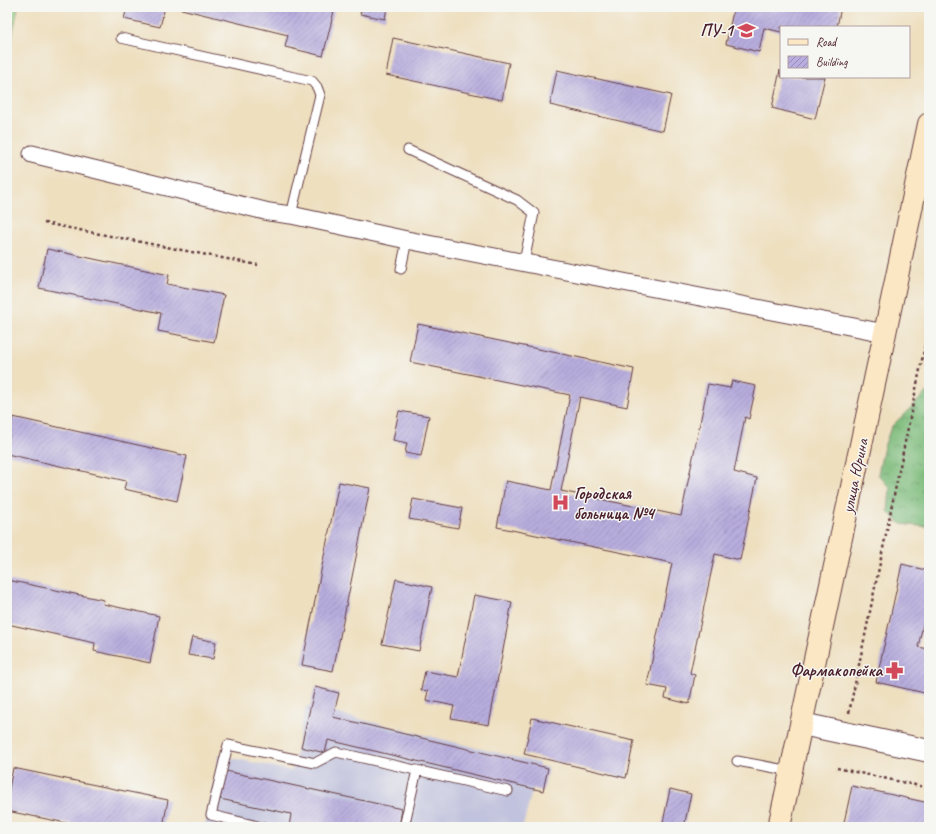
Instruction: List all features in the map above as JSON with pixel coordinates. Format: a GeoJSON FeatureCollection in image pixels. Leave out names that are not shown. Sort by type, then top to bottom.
{"type":"FeatureCollection","features":[{"type":"Feature","properties":{"kind":"main road","name":"улица Юрина"},"geometry":{"type":"LineString","coordinates":[[779,827],[929,124]]}},
{"type":"Feature","properties":{"kind":"street"},"geometry":{"type":"LineString","coordinates":[[32,154],[269,212],[291,215],[408,240],[885,334]]}},
{"type":"Feature","properties":{"kind":"street"},"geometry":{"type":"LineString","coordinates":[[802,724],[929,751]]}},
{"type":"Feature","properties":{"kind":"lane"},"geometry":{"type":"LineString","coordinates":[[121,38],[312,81],[317,87],[320,95],[291,215]]}},
{"type":"Feature","properties":{"kind":"lane"},"geometry":{"type":"LineString","coordinates":[[408,150],[518,200],[534,213],[524,262]]}},
{"type":"Feature","properties":{"kind":"lane"},"geometry":{"type":"LineString","coordinates":[[401,269],[408,240]]}},
{"type":"Feature","properties":{"kind":"lane"},"geometry":{"type":"LineString","coordinates":[[262,827],[210,815],[228,745],[315,763],[336,752],[508,790]]}},
{"type":"Feature","properties":{"kind":"lane"},"geometry":{"type":"LineString","coordinates":[[737,761],[792,771]]}},
{"type":"Feature","properties":{"kind":"lane"},"geometry":{"type":"LineString","coordinates":[[404,827],[417,770]]}},
{"type":"Feature","properties":{"kind":"path"},"geometry":{"type":"LineString","coordinates":[[44,223],[258,265]]}},
{"type":"Feature","properties":{"kind":"path"},"geometry":{"type":"LineString","coordinates":[[844,733],[929,326]]}},
{"type":"Feature","properties":{"kind":"path"},"geometry":{"type":"LineString","coordinates":[[837,768],[929,788]]}},
{"type":"Feature","properties":{"kind":"shaded area"},"geometry":{"type":"Polygon","coordinates":[[[306,706],[539,763],[523,827],[205,827],[219,755],[292,771],[306,706]]]}},
{"type":"Feature","properties":{"kind":"green space"},"geometry":{"type":"Polygon","coordinates":[[[7,7],[18,7],[7,62],[7,7]]]}},
{"type":"Feature","properties":{"kind":"green space"},"geometry":{"type":"Polygon","coordinates":[[[929,390],[929,527],[901,524],[888,512],[890,488],[878,474],[884,447],[891,427],[929,390]]]}},
{"type":"Feature","properties":{"kind":"building"},"geometry":{"type":"Polygon","coordinates":[[[127,7],[165,7],[160,27],[124,19],[127,7]]]}},
{"type":"Feature","properties":{"kind":"building"},"geometry":{"type":"Polygon","coordinates":[[[173,7],[335,7],[323,56],[285,47],[288,35],[173,7]]]}},
{"type":"Feature","properties":{"kind":"building"},"geometry":{"type":"Polygon","coordinates":[[[362,7],[387,7],[385,19],[360,14],[362,7]]]}},
{"type":"Feature","properties":{"kind":"building","name":"ПУ-1"},"geometry":{"type":"Polygon","coordinates":[[[734,7],[782,7],[793,9],[793,7],[841,7],[837,26],[780,26],[780,32],[764,28],[759,52],[726,44],[734,7]]]}},
{"type":"Feature","properties":{"kind":"building"},"geometry":{"type":"Polygon","coordinates":[[[393,38],[509,63],[502,100],[386,75],[393,38]]]}},
{"type":"Feature","properties":{"kind":"building"},"geometry":{"type":"Polygon","coordinates":[[[557,70],[671,95],[663,131],[550,105],[557,70]]]}},
{"type":"Feature","properties":{"kind":"building"},"geometry":{"type":"Polygon","coordinates":[[[780,70],[780,78],[825,78],[815,119],[772,108],[780,70]]]}},
{"type":"Feature","properties":{"kind":"building"},"geometry":{"type":"Polygon","coordinates":[[[47,249],[169,275],[167,284],[224,295],[214,342],[158,331],[161,313],[39,288],[47,249]]]}},
{"type":"Feature","properties":{"kind":"building","name":"Городская больница №4"},"geometry":{"type":"Polygon","coordinates":[[[418,324],[634,369],[627,407],[580,397],[561,491],[681,516],[708,384],[730,388],[732,381],[756,386],[749,419],[745,417],[734,472],[757,478],[740,560],[715,554],[690,673],[695,675],[689,704],[665,698],[667,689],[647,685],[672,563],[497,527],[506,481],[551,490],[570,395],[410,362],[418,324]]]}},
{"type":"Feature","properties":{"kind":"building"},"geometry":{"type":"Polygon","coordinates":[[[399,411],[429,416],[421,456],[405,453],[407,443],[393,440],[399,411]]]}},
{"type":"Feature","properties":{"kind":"building"},"geometry":{"type":"Polygon","coordinates":[[[13,417],[187,456],[177,501],[124,489],[126,481],[7,454],[7,445],[13,417]]]}},
{"type":"Feature","properties":{"kind":"building"},"geometry":{"type":"Polygon","coordinates":[[[339,482],[370,488],[333,671],[302,665],[339,482]]]}},
{"type":"Feature","properties":{"kind":"building"},"geometry":{"type":"Polygon","coordinates":[[[413,499],[462,508],[458,528],[409,519],[413,499]]]}},
{"type":"Feature","properties":{"kind":"building"},"geometry":{"type":"Polygon","coordinates":[[[902,564],[929,571],[929,607],[927,607],[918,647],[929,649],[929,694],[876,682],[902,564]]]}},
{"type":"Feature","properties":{"kind":"building"},"geometry":{"type":"Polygon","coordinates":[[[396,579],[432,587],[419,651],[382,644],[396,579]]]}},
{"type":"Feature","properties":{"kind":"building"},"geometry":{"type":"Polygon","coordinates":[[[7,580],[104,600],[103,604],[159,616],[150,663],[94,651],[95,643],[7,624],[7,580]]]}},
{"type":"Feature","properties":{"kind":"building"},"geometry":{"type":"Polygon","coordinates":[[[474,595],[512,602],[489,725],[451,718],[454,706],[426,700],[428,691],[421,690],[425,671],[458,677],[474,595]]]}},
{"type":"Feature","properties":{"kind":"building"},"geometry":{"type":"Polygon","coordinates":[[[192,637],[216,642],[213,659],[188,655],[192,637]]]}},
{"type":"Feature","properties":{"kind":"building"},"geometry":{"type":"Polygon","coordinates":[[[315,687],[339,693],[333,717],[548,768],[543,791],[328,740],[325,753],[301,747],[315,687]]]}},
{"type":"Feature","properties":{"kind":"building"},"geometry":{"type":"Polygon","coordinates":[[[532,718],[634,741],[626,778],[524,754],[532,718]]]}},
{"type":"Feature","properties":{"kind":"building"},"geometry":{"type":"Polygon","coordinates":[[[13,768],[168,800],[163,827],[86,827],[7,811],[7,799],[13,768]]]}},
{"type":"Feature","properties":{"kind":"building"},"geometry":{"type":"Polygon","coordinates":[[[226,771],[402,809],[399,827],[352,827],[335,823],[334,827],[289,827],[291,814],[220,799],[226,771]]]}},
{"type":"Feature","properties":{"kind":"building"},"geometry":{"type":"Polygon","coordinates":[[[852,786],[929,803],[929,827],[843,827],[852,786]]]}},
{"type":"Feature","properties":{"kind":"building"},"geometry":{"type":"Polygon","coordinates":[[[670,789],[691,794],[684,827],[662,827],[670,789]]]}},
{"type":"Feature","properties":{"kind":"place","name":"ПУ-1"},"geometry":{"type":"Point","coordinates":[746,30]}},
{"type":"Feature","properties":{"kind":"place","name":"Городская больница №4"},"geometry":{"type":"Point","coordinates":[561,503]}},
{"type":"Feature","properties":{"kind":"place","name":"Фармакопейка"},"geometry":{"type":"Point","coordinates":[895,670]}}]}
